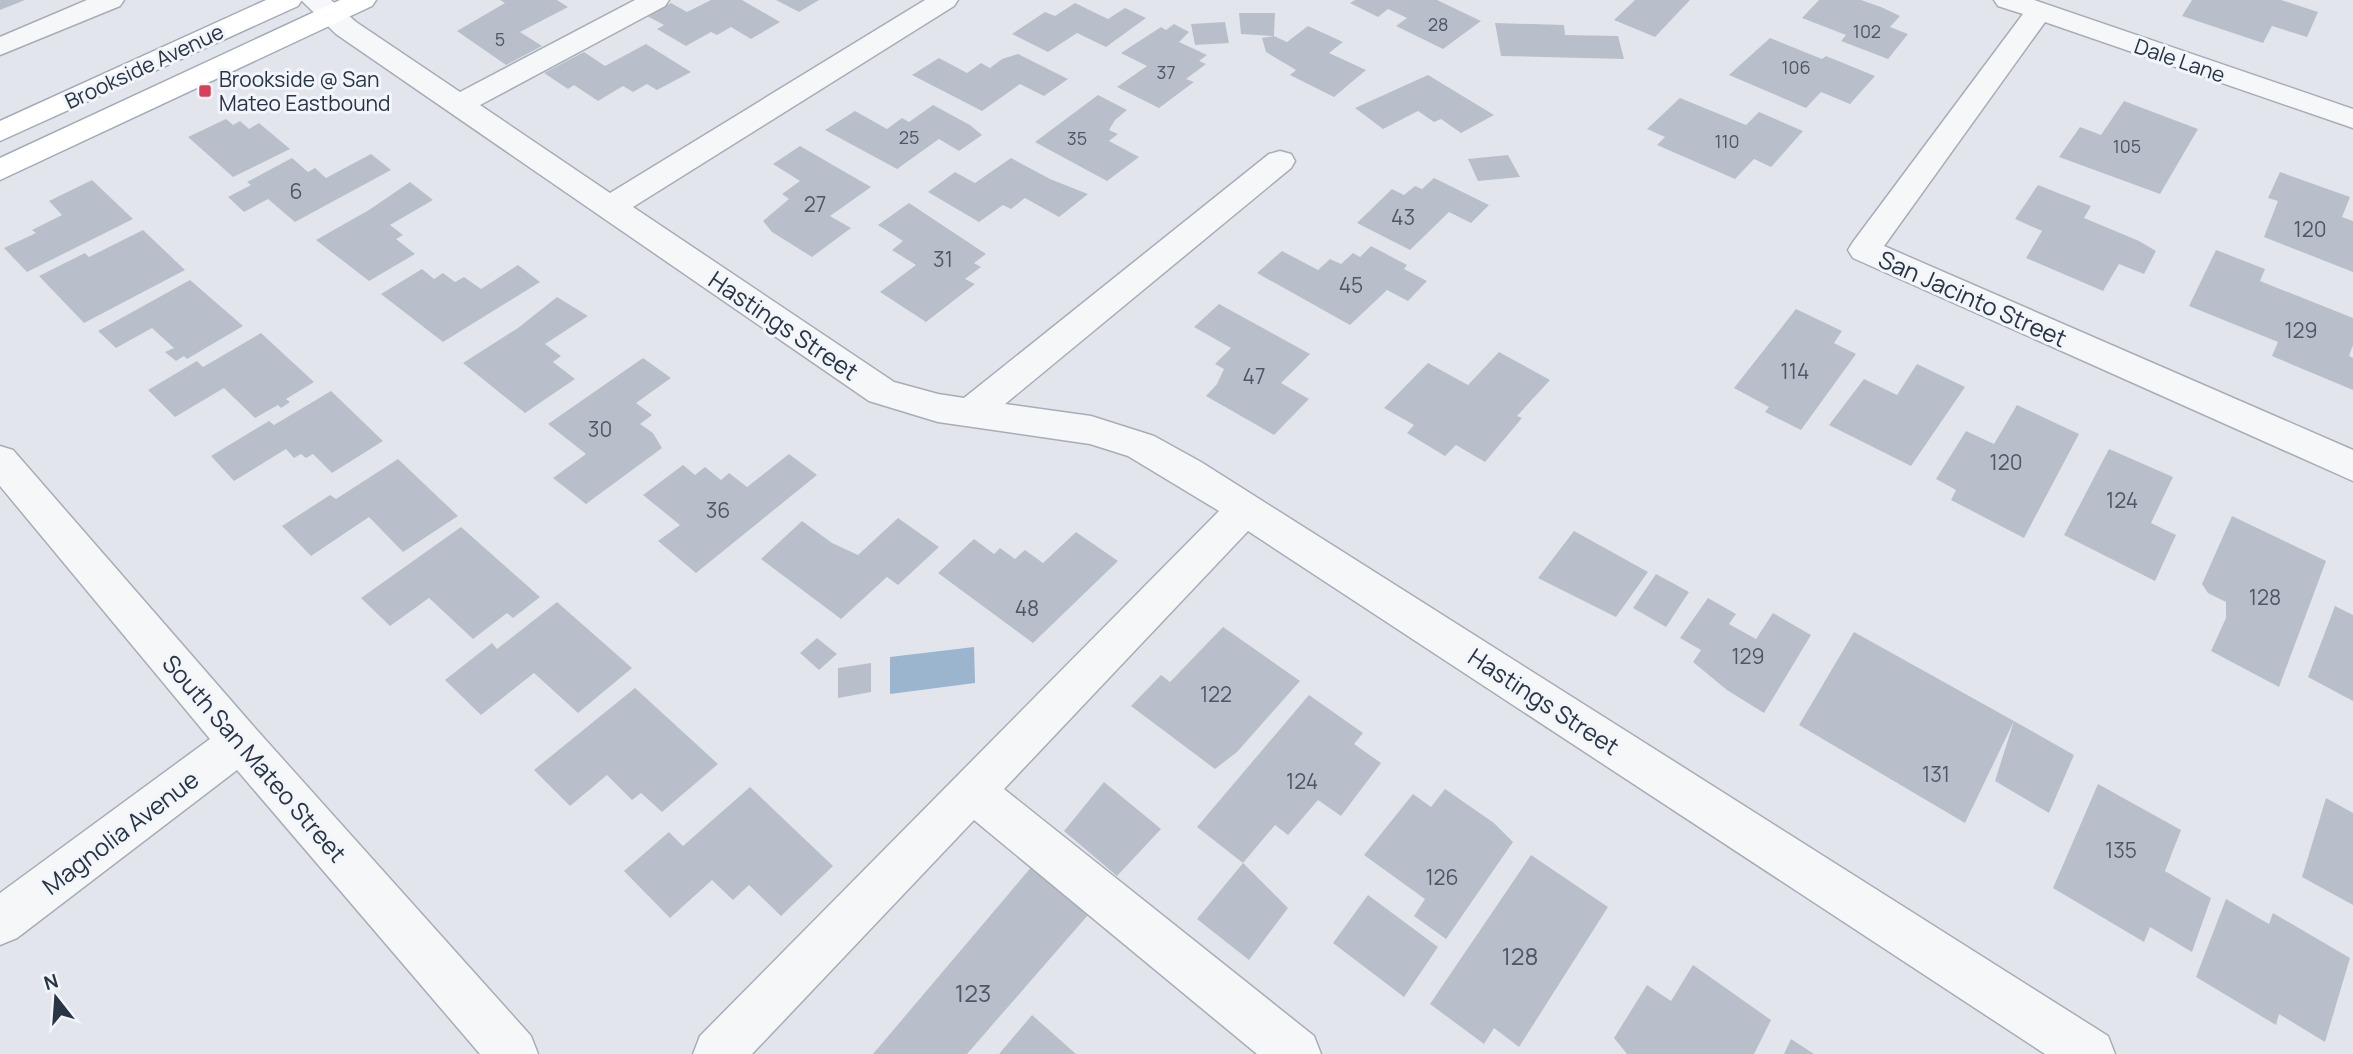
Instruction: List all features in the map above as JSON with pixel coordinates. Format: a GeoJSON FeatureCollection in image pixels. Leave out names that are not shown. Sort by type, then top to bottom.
{"type":"FeatureCollection","features":[{"type":"Feature","properties":{"kind":"main road","name":"Brookside Avenue"},"geometry":{"type":"LineString","coordinates":[[0,132],[288,0]]}},
{"type":"Feature","properties":{"kind":"main road","name":"Brookside Avenue"},"geometry":{"type":"LineString","coordinates":[[0,170],[335,5]]}},
{"type":"Feature","properties":{"kind":"street"},"geometry":{"type":"LineString","coordinates":[[0,47],[110,0]]}},
{"type":"Feature","properties":{"kind":"street"},"geometry":{"type":"LineString","coordinates":[[459,104],[655,0]]}},
{"type":"Feature","properties":{"kind":"street"},"geometry":{"type":"LineString","coordinates":[[610,207],[944,0]]}},
{"type":"Feature","properties":{"kind":"street","name":"Dale Lane"},"geometry":{"type":"LineString","coordinates":[[2008,0],[2353,119]]}},
{"type":"Feature","properties":{"kind":"street","name":"Hastings Street"},"geometry":{"type":"LineString","coordinates":[[335,5],[459,104],[882,392],[938,408],[1091,430],[1141,446],[1246,508],[2090,1054]]}},
{"type":"Feature","properties":{"kind":"street","name":"San Jacinto Street"},"geometry":{"type":"LineString","coordinates":[[2039,11],[1864,250],[2353,466]]}},
{"type":"Feature","properties":{"kind":"street"},"geometry":{"type":"LineString","coordinates":[[971,412],[1280,162]]}},
{"type":"Feature","properties":{"kind":"street","name":"South San Mateo Street"},"geometry":{"type":"LineString","coordinates":[[0,460],[240,742],[513,1054]]}},
{"type":"Feature","properties":{"kind":"street"},"geometry":{"type":"LineString","coordinates":[[718,1054],[1246,508]]}},
{"type":"Feature","properties":{"kind":"street","name":"Magnolia Avenue"},"geometry":{"type":"LineString","coordinates":[[0,922],[240,742]]}},
{"type":"Feature","properties":{"kind":"street"},"geometry":{"type":"LineString","coordinates":[[971,790],[1296,1054]]}},
{"type":"Feature","properties":{"kind":"water"},"geometry":{"type":"Polygon","coordinates":[[[974,647],[975,683],[890,694],[890,657],[974,647]]]}},
{"type":"Feature","properties":{"kind":"building"},"geometry":{"type":"Polygon","coordinates":[[[0,0],[25,0],[0,10],[0,0]]]}},
{"type":"Feature","properties":{"kind":"building"},"geometry":{"type":"Polygon","coordinates":[[[500,0],[557,0],[568,7],[520,32],[542,46],[506,65],[457,31],[505,3],[500,0]]]}},
{"type":"Feature","properties":{"kind":"building"},"geometry":{"type":"Polygon","coordinates":[[[711,0],[742,0],[780,22],[751,39],[731,27],[717,35],[711,32],[686,46],[657,29],[664,25],[647,16],[671,3],[687,12],[711,0]]]}},
{"type":"Feature","properties":{"kind":"building"},"geometry":{"type":"Polygon","coordinates":[[[776,0],[819,0],[799,12],[776,0]]]}},
{"type":"Feature","properties":{"kind":"building"},"geometry":{"type":"Polygon","coordinates":[[[1355,0],[1437,0],[1481,21],[1443,49],[1396,26],[1407,18],[1388,9],[1378,17],[1350,3],[1355,0]]]}},
{"type":"Feature","properties":{"kind":"building"},"geometry":{"type":"Polygon","coordinates":[[[1635,0],[1690,0],[1655,37],[1614,20],[1635,0]]]}},
{"type":"Feature","properties":{"kind":"building"},"geometry":{"type":"Polygon","coordinates":[[[1819,0],[1861,0],[1881,7],[1900,16],[1890,27],[1908,34],[1888,59],[1841,41],[1846,35],[1802,18],[1819,0]]]}},
{"type":"Feature","properties":{"kind":"building"},"geometry":{"type":"Polygon","coordinates":[[[2192,0],[2281,0],[2318,12],[2307,37],[2272,26],[2263,43],[2182,16],[2192,0]]]}},
{"type":"Feature","properties":{"kind":"building"},"geometry":{"type":"Polygon","coordinates":[[[1075,3],[1108,19],[1125,8],[1146,18],[1106,47],[1077,33],[1048,52],[1012,34],[1045,12],[1055,16],[1075,3]]]}},
{"type":"Feature","properties":{"kind":"building"},"geometry":{"type":"Polygon","coordinates":[[[1239,13],[1275,13],[1274,36],[1241,34],[1239,13]]]}},
{"type":"Feature","properties":{"kind":"building"},"geometry":{"type":"Polygon","coordinates":[[[1225,22],[1229,43],[1195,45],[1191,24],[1225,22]]]}},
{"type":"Feature","properties":{"kind":"building"},"geometry":{"type":"Polygon","coordinates":[[[1495,23],[1564,25],[1565,35],[1618,36],[1624,59],[1501,56],[1495,23]]]}},
{"type":"Feature","properties":{"kind":"building"},"geometry":{"type":"Polygon","coordinates":[[[1174,24],[1189,32],[1179,42],[1207,55],[1199,61],[1206,64],[1186,79],[1194,82],[1159,108],[1117,87],[1147,66],[1121,53],[1161,27],[1166,30],[1174,24]]]}},
{"type":"Feature","properties":{"kind":"building"},"geometry":{"type":"Polygon","coordinates":[[[1308,26],[1343,42],[1329,53],[1366,70],[1334,97],[1290,75],[1296,70],[1266,52],[1262,38],[1274,36],[1287,42],[1308,26]]]}},
{"type":"Feature","properties":{"kind":"building"},"geometry":{"type":"Polygon","coordinates":[[[1770,38],[1822,59],[1826,56],[1875,76],[1850,104],[1821,92],[1806,108],[1729,75],[1770,38]]]}},
{"type":"Feature","properties":{"kind":"building"},"geometry":{"type":"Polygon","coordinates":[[[646,44],[691,72],[657,90],[647,84],[633,92],[623,86],[598,101],[574,85],[568,89],[544,73],[584,52],[605,66],[646,44]]]}},
{"type":"Feature","properties":{"kind":"building"},"geometry":{"type":"Polygon","coordinates":[[[1018,54],[1068,79],[1044,96],[1020,84],[982,111],[912,75],[939,58],[967,73],[981,63],[990,68],[1002,59],[1018,54]]]}},
{"type":"Feature","properties":{"kind":"building"},"geometry":{"type":"Polygon","coordinates":[[[1428,75],[1494,115],[1461,133],[1441,119],[1434,122],[1418,111],[1383,129],[1355,108],[1428,75]]]}},
{"type":"Feature","properties":{"kind":"building"},"geometry":{"type":"Polygon","coordinates":[[[1098,95],[1127,110],[1115,120],[1109,130],[1118,134],[1109,141],[1139,157],[1107,181],[1035,142],[1098,95]]]}},
{"type":"Feature","properties":{"kind":"building"},"geometry":{"type":"Polygon","coordinates":[[[1680,98],[1746,125],[1759,112],[1803,131],[1771,167],[1754,159],[1735,179],[1657,145],[1665,137],[1647,129],[1680,98]]]}},
{"type":"Feature","properties":{"kind":"building"},"geometry":{"type":"Polygon","coordinates":[[[2124,101],[2198,129],[2160,194],[2059,157],[2080,127],[2101,135],[2124,101]]]}},
{"type":"Feature","properties":{"kind":"building"},"geometry":{"type":"Polygon","coordinates":[[[933,105],[970,125],[982,135],[959,151],[939,139],[897,169],[825,130],[855,111],[887,129],[902,118],[909,122],[933,105]]]}},
{"type":"Feature","properties":{"kind":"building"},"geometry":{"type":"Polygon","coordinates":[[[226,119],[233,125],[240,121],[249,129],[259,123],[290,149],[233,177],[188,137],[226,119]]]}},
{"type":"Feature","properties":{"kind":"building"},"geometry":{"type":"Polygon","coordinates":[[[800,146],[871,187],[830,216],[851,228],[812,257],[772,232],[763,221],[789,199],[782,194],[800,181],[773,164],[800,146]]]}},
{"type":"Feature","properties":{"kind":"building"},"geometry":{"type":"Polygon","coordinates":[[[371,154],[391,170],[295,222],[268,199],[244,212],[228,197],[251,185],[247,182],[292,158],[308,172],[315,168],[326,178],[371,154]]]}},
{"type":"Feature","properties":{"kind":"building"},"geometry":{"type":"Polygon","coordinates":[[[1508,155],[1520,177],[1478,181],[1468,159],[1508,155]]]}},
{"type":"Feature","properties":{"kind":"building"},"geometry":{"type":"Polygon","coordinates":[[[1011,158],[1050,179],[1088,194],[1059,217],[1025,198],[1011,209],[1003,205],[979,222],[928,192],[955,172],[975,183],[1011,158]]]}},
{"type":"Feature","properties":{"kind":"building"},"geometry":{"type":"Polygon","coordinates":[[[2280,172],[2350,197],[2342,217],[2353,221],[2353,272],[2264,237],[2278,201],[2268,198],[2280,172]]]}},
{"type":"Feature","properties":{"kind":"building"},"geometry":{"type":"Polygon","coordinates":[[[1434,178],[1489,205],[1471,223],[1449,212],[1410,250],[1357,223],[1392,189],[1404,195],[1415,186],[1422,189],[1434,178]]]}},
{"type":"Feature","properties":{"kind":"building"},"geometry":{"type":"Polygon","coordinates":[[[92,180],[133,219],[27,272],[4,248],[36,233],[32,230],[62,215],[49,201],[92,180]]]}},
{"type":"Feature","properties":{"kind":"building"},"geometry":{"type":"Polygon","coordinates":[[[410,182],[433,200],[390,225],[403,235],[396,239],[415,254],[369,281],[316,240],[369,210],[410,182]]]}},
{"type":"Feature","properties":{"kind":"building"},"geometry":{"type":"Polygon","coordinates":[[[2038,185],[2091,206],[2084,218],[2156,251],[2144,274],[2119,264],[2103,291],[2026,258],[2042,231],[2015,219],[2038,185]]]}},
{"type":"Feature","properties":{"kind":"building"},"geometry":{"type":"Polygon","coordinates":[[[909,203],[986,254],[974,263],[981,267],[965,279],[975,284],[926,322],[880,292],[916,265],[892,250],[903,241],[878,225],[909,203]]]}},
{"type":"Feature","properties":{"kind":"building"},"geometry":{"type":"Polygon","coordinates":[[[143,230],[185,270],[84,323],[39,276],[85,253],[89,257],[143,230]]]}},
{"type":"Feature","properties":{"kind":"building"},"geometry":{"type":"Polygon","coordinates":[[[1371,246],[1407,265],[1404,269],[1427,281],[1408,301],[1387,290],[1350,325],[1257,273],[1282,251],[1318,270],[1330,259],[1341,264],[1353,253],[1360,257],[1371,246]]]}},
{"type":"Feature","properties":{"kind":"building"},"geometry":{"type":"Polygon","coordinates":[[[2216,250],[2265,269],[2260,281],[2353,318],[2353,345],[2349,356],[2353,358],[2353,390],[2272,356],[2278,342],[2189,306],[2216,250]]]}},
{"type":"Feature","properties":{"kind":"building"},"geometry":{"type":"Polygon","coordinates":[[[518,265],[540,282],[443,342],[381,294],[422,269],[434,279],[443,273],[455,282],[464,277],[481,289],[518,265]]]}},
{"type":"Feature","properties":{"kind":"building"},"geometry":{"type":"Polygon","coordinates":[[[190,280],[243,326],[187,359],[184,356],[176,361],[165,352],[174,348],[152,328],[116,348],[98,331],[190,280]]]}},
{"type":"Feature","properties":{"kind":"building"},"geometry":{"type":"Polygon","coordinates":[[[557,297],[588,316],[545,344],[561,356],[553,362],[575,379],[525,413],[463,363],[518,328],[557,297]]]}},
{"type":"Feature","properties":{"kind":"building"},"geometry":{"type":"Polygon","coordinates":[[[1219,304],[1310,354],[1281,383],[1309,399],[1274,435],[1206,396],[1217,384],[1224,369],[1215,364],[1231,348],[1194,327],[1219,304]]]}},
{"type":"Feature","properties":{"kind":"building"},"geometry":{"type":"Polygon","coordinates":[[[1796,309],[1842,331],[1834,343],[1856,354],[1801,430],[1765,412],[1769,407],[1734,388],[1796,309]]]}},
{"type":"Feature","properties":{"kind":"building"},"geometry":{"type":"Polygon","coordinates":[[[261,333],[314,382],[286,399],[290,402],[281,408],[278,405],[255,418],[224,388],[175,417],[148,390],[197,361],[203,367],[261,333]]]}},
{"type":"Feature","properties":{"kind":"building"},"geometry":{"type":"Polygon","coordinates":[[[1499,352],[1550,380],[1517,416],[1522,418],[1485,462],[1456,445],[1445,456],[1407,433],[1414,425],[1384,408],[1428,363],[1468,385],[1499,352]]]}},
{"type":"Feature","properties":{"kind":"building"},"geometry":{"type":"Polygon","coordinates":[[[643,358],[671,378],[636,403],[652,415],[640,424],[653,433],[662,448],[586,504],[553,478],[586,454],[548,424],[643,358]]]}},
{"type":"Feature","properties":{"kind":"building"},"geometry":{"type":"Polygon","coordinates":[[[1917,364],[1965,387],[1911,466],[1829,425],[1864,379],[1897,395],[1917,364]]]}},
{"type":"Feature","properties":{"kind":"building"},"geometry":{"type":"Polygon","coordinates":[[[331,391],[383,441],[332,473],[313,454],[306,458],[301,454],[294,458],[286,449],[234,481],[211,456],[269,421],[274,425],[331,391]]]}},
{"type":"Feature","properties":{"kind":"building"},"geometry":{"type":"Polygon","coordinates":[[[2017,405],[2079,434],[2024,538],[1951,500],[1956,490],[1936,479],[1966,431],[1994,444],[2017,405]]]}},
{"type":"Feature","properties":{"kind":"building"},"geometry":{"type":"Polygon","coordinates":[[[2109,449],[2173,477],[2151,523],[2176,535],[2155,581],[2064,535],[2109,449]]]}},
{"type":"Feature","properties":{"kind":"building"},"geometry":{"type":"Polygon","coordinates":[[[789,454],[817,475],[696,573],[658,541],[680,525],[643,495],[683,465],[695,475],[705,467],[721,480],[729,473],[747,487],[789,454]]]}},
{"type":"Feature","properties":{"kind":"building"},"geometry":{"type":"Polygon","coordinates":[[[398,459],[458,516],[403,552],[369,517],[311,556],[282,526],[330,495],[336,499],[398,459]]]}},
{"type":"Feature","properties":{"kind":"building"},"geometry":{"type":"Polygon","coordinates":[[[2232,516],[2326,561],[2279,687],[2211,651],[2226,618],[2226,602],[2208,593],[2202,584],[2232,516]]]}},
{"type":"Feature","properties":{"kind":"building"},"geometry":{"type":"Polygon","coordinates":[[[898,518],[939,547],[898,585],[887,577],[841,619],[761,559],[802,521],[832,543],[858,555],[898,518]]]}},
{"type":"Feature","properties":{"kind":"building"},"geometry":{"type":"Polygon","coordinates":[[[461,527],[540,597],[513,618],[507,613],[473,639],[429,598],[390,626],[361,598],[461,527]]]}},
{"type":"Feature","properties":{"kind":"building"},"geometry":{"type":"Polygon","coordinates":[[[1574,531],[1648,572],[1616,617],[1538,578],[1574,531]]]}},
{"type":"Feature","properties":{"kind":"building"},"geometry":{"type":"Polygon","coordinates":[[[1076,532],[1118,561],[1033,643],[938,573],[974,539],[994,554],[1000,548],[1015,559],[1025,550],[1043,563],[1076,532]]]}},
{"type":"Feature","properties":{"kind":"building"},"geometry":{"type":"Polygon","coordinates":[[[1656,574],[1689,592],[1666,627],[1633,608],[1656,574]]]}},
{"type":"Feature","properties":{"kind":"building"},"geometry":{"type":"Polygon","coordinates":[[[1708,598],[1736,614],[1729,624],[1756,639],[1773,613],[1811,635],[1764,713],[1727,690],[1693,662],[1701,650],[1680,638],[1708,598]]]}},
{"type":"Feature","properties":{"kind":"building"},"geometry":{"type":"Polygon","coordinates":[[[557,602],[632,668],[578,713],[534,673],[481,715],[445,680],[492,643],[497,649],[557,602]]]}},
{"type":"Feature","properties":{"kind":"building"},"geometry":{"type":"Polygon","coordinates":[[[2335,606],[2353,615],[2353,701],[2308,677],[2335,606]]]}},
{"type":"Feature","properties":{"kind":"building"},"geometry":{"type":"Polygon","coordinates":[[[1223,627],[1300,681],[1237,752],[1215,769],[1131,706],[1161,675],[1170,682],[1223,627]]]}},
{"type":"Feature","properties":{"kind":"building"},"geometry":{"type":"Polygon","coordinates":[[[1854,632],[2014,721],[1965,823],[1799,725],[1854,632]]]}},
{"type":"Feature","properties":{"kind":"building"},"geometry":{"type":"Polygon","coordinates":[[[817,638],[837,654],[819,670],[800,653],[817,638]]]}},
{"type":"Feature","properties":{"kind":"building"},"geometry":{"type":"Polygon","coordinates":[[[871,663],[871,692],[838,698],[838,668],[871,663]]]}},
{"type":"Feature","properties":{"kind":"building"},"geometry":{"type":"Polygon","coordinates":[[[635,688],[718,764],[662,812],[641,793],[632,800],[607,775],[570,806],[534,770],[635,688]]]}},
{"type":"Feature","properties":{"kind":"building"},"geometry":{"type":"Polygon","coordinates":[[[1309,695],[1363,733],[1354,744],[1381,763],[1341,816],[1318,800],[1288,835],[1275,825],[1243,863],[1197,827],[1309,695]]]}},
{"type":"Feature","properties":{"kind":"building"},"geometry":{"type":"Polygon","coordinates":[[[2014,721],[2074,755],[2049,813],[1995,781],[2014,721]]]}},
{"type":"Feature","properties":{"kind":"building"},"geometry":{"type":"Polygon","coordinates":[[[1104,782],[1161,829],[1117,876],[1064,831],[1104,782]]]}},
{"type":"Feature","properties":{"kind":"building"},"geometry":{"type":"Polygon","coordinates":[[[2098,784],[2181,830],[2165,871],[2211,898],[2192,952],[2150,927],[2144,942],[2053,888],[2098,784]]]}},
{"type":"Feature","properties":{"kind":"building"},"geometry":{"type":"Polygon","coordinates":[[[750,787],[833,866],[781,916],[749,885],[733,900],[712,880],[670,918],[624,871],[669,832],[683,846],[750,787]]]}},
{"type":"Feature","properties":{"kind":"building"},"geometry":{"type":"Polygon","coordinates":[[[1445,789],[1494,823],[1513,842],[1446,939],[1414,916],[1425,899],[1364,855],[1413,794],[1431,807],[1445,789]]]}},
{"type":"Feature","properties":{"kind":"building"},"geometry":{"type":"Polygon","coordinates":[[[2326,798],[2353,813],[2353,905],[2302,877],[2326,798]]]}},
{"type":"Feature","properties":{"kind":"building"},"geometry":{"type":"Polygon","coordinates":[[[1531,855],[1608,907],[1519,1047],[1494,1028],[1484,1044],[1430,1004],[1531,855]]]}},
{"type":"Feature","properties":{"kind":"building"},"geometry":{"type":"Polygon","coordinates":[[[1243,863],[1288,908],[1249,960],[1197,919],[1243,863]]]}},
{"type":"Feature","properties":{"kind":"building"},"geometry":{"type":"Polygon","coordinates":[[[1033,865],[1088,915],[967,1054],[873,1054],[1033,865]]]}},
{"type":"Feature","properties":{"kind":"building"},"geometry":{"type":"Polygon","coordinates":[[[1368,895],[1438,947],[1404,997],[1333,943],[1368,895]]]}},
{"type":"Feature","properties":{"kind":"building"},"geometry":{"type":"Polygon","coordinates":[[[2226,899],[2269,924],[2273,913],[2350,958],[2325,1042],[2279,1014],[2276,1025],[2196,977],[2226,899]]]}},
{"type":"Feature","properties":{"kind":"building"},"geometry":{"type":"Polygon","coordinates":[[[1693,965],[1771,1020],[1754,1054],[1627,1054],[1614,1038],[1647,985],[1671,1001],[1693,965]]]}},
{"type":"Feature","properties":{"kind":"building"},"geometry":{"type":"Polygon","coordinates":[[[1032,1015],[1076,1054],[999,1054],[1032,1015]]]}},
{"type":"Feature","properties":{"kind":"building"},"geometry":{"type":"Polygon","coordinates":[[[1791,1039],[1814,1054],[1784,1054],[1791,1039]]]}},
{"type":"Feature","properties":{"kind":"place","name":"Brookside @ San Mateo Eastbound"},"geometry":{"type":"Point","coordinates":[205,91]}}]}
